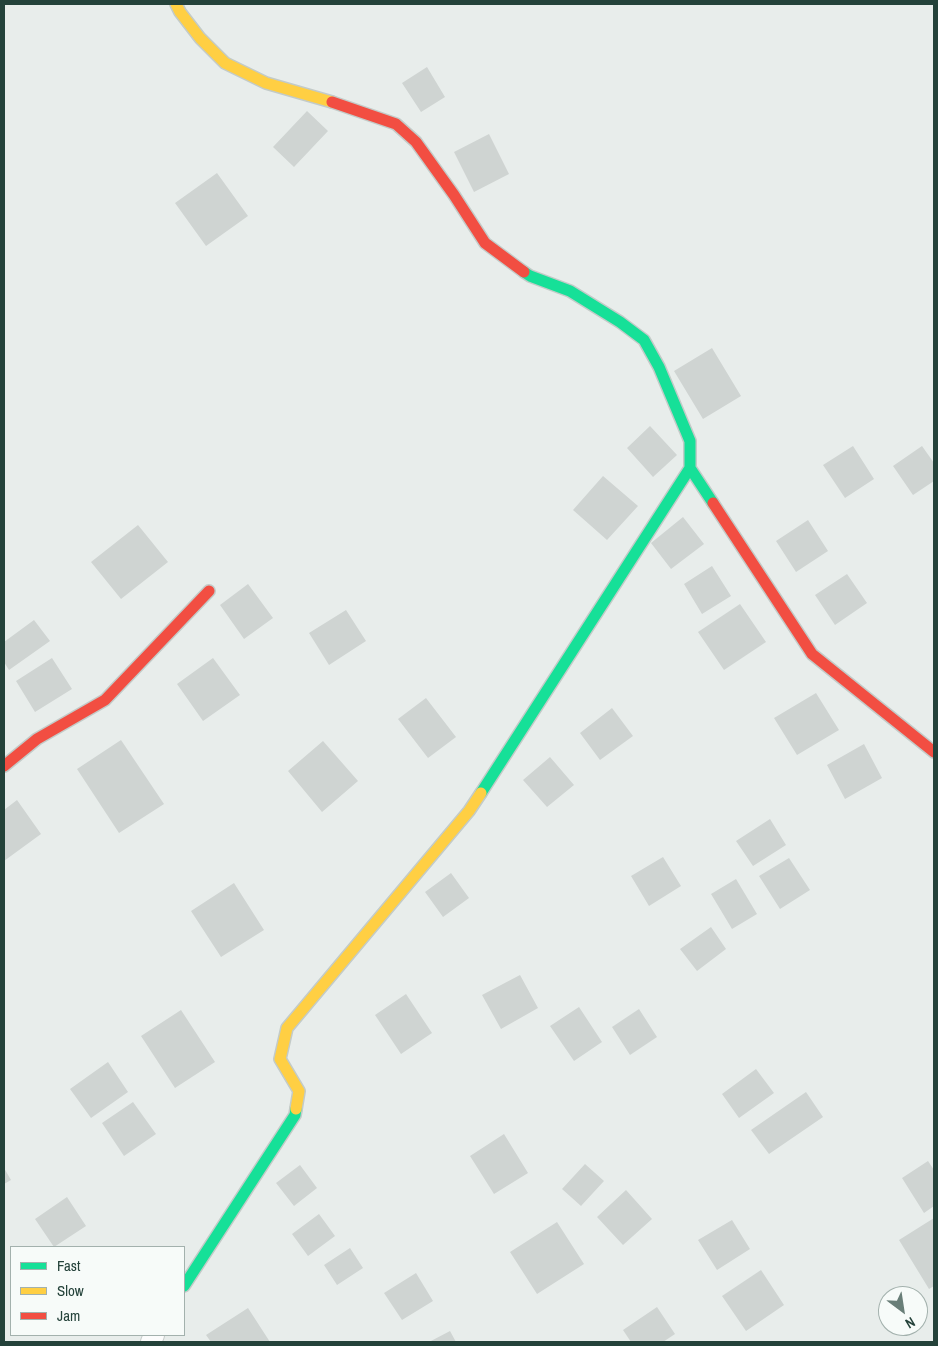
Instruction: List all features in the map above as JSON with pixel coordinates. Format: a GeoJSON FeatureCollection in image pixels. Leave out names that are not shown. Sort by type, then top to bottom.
{"type":"FeatureCollection","features":[{"type":"Feature","properties":{"kind":"street"},"geometry":{"type":"LineString","coordinates":[[176,4],[200,38],[225,63],[266,83],[357,110],[396,124],[416,142],[454,194],[485,243],[530,276],[570,291],[620,322],[644,340],[659,367],[690,441],[690,468],[469,811],[287,1028],[280,1059],[299,1090],[295,1115],[185,1284]]}},
{"type":"Feature","properties":{"kind":"street"},"geometry":{"type":"LineString","coordinates":[[690,468],[812,654],[934,752]]}},
{"type":"Feature","properties":{"kind":"street"},"geometry":{"type":"LineString","coordinates":[[4,766],[37,739],[105,700],[209,591]]}},
{"type":"Feature","properties":{"kind":"building"},"geometry":{"type":"Polygon","coordinates":[[[427,67],[445,97],[421,112],[402,83],[427,67]]]}},
{"type":"Feature","properties":{"kind":"building"},"geometry":{"type":"Polygon","coordinates":[[[307,111],[328,131],[294,167],[273,147],[307,111]]]}},
{"type":"Feature","properties":{"kind":"building"},"geometry":{"type":"Polygon","coordinates":[[[489,134],[509,174],[474,192],[454,152],[489,134]]]}},
{"type":"Feature","properties":{"kind":"building"},"geometry":{"type":"Polygon","coordinates":[[[217,173],[248,216],[206,246],[175,203],[217,173]]]}},
{"type":"Feature","properties":{"kind":"building"},"geometry":{"type":"Polygon","coordinates":[[[712,348],[741,396],[703,419],[674,371],[712,348]]]}},
{"type":"Feature","properties":{"kind":"building"},"geometry":{"type":"Polygon","coordinates":[[[650,426],[677,455],[653,477],[627,448],[650,426]]]}},
{"type":"Feature","properties":{"kind":"building"},"geometry":{"type":"Polygon","coordinates":[[[853,446],[874,479],[845,498],[823,465],[853,446]]]}},
{"type":"Feature","properties":{"kind":"building"},"geometry":{"type":"Polygon","coordinates":[[[922,446],[934,463],[934,481],[913,495],[893,466],[922,446]]]}},
{"type":"Feature","properties":{"kind":"building"},"geometry":{"type":"Polygon","coordinates":[[[603,476],[638,506],[607,540],[573,510],[603,476]]]}},
{"type":"Feature","properties":{"kind":"building"},"geometry":{"type":"Polygon","coordinates":[[[683,517],[704,544],[671,569],[651,543],[683,517]]]}},
{"type":"Feature","properties":{"kind":"building"},"geometry":{"type":"Polygon","coordinates":[[[808,520],[828,551],[796,572],[776,541],[808,520]]]}},
{"type":"Feature","properties":{"kind":"building"},"geometry":{"type":"Polygon","coordinates":[[[138,525],[168,562],[121,599],[91,562],[138,525]]]}},
{"type":"Feature","properties":{"kind":"building"},"geometry":{"type":"Polygon","coordinates":[[[712,566],[731,596],[702,614],[684,584],[712,566]]]}},
{"type":"Feature","properties":{"kind":"building"},"geometry":{"type":"Polygon","coordinates":[[[847,574],[867,603],[835,625],[815,595],[847,574]]]}},
{"type":"Feature","properties":{"kind":"building"},"geometry":{"type":"Polygon","coordinates":[[[248,584],[273,618],[244,639],[220,605],[248,584]]]}},
{"type":"Feature","properties":{"kind":"building"},"geometry":{"type":"Polygon","coordinates":[[[740,604],[766,642],[724,670],[698,632],[740,604]]]}},
{"type":"Feature","properties":{"kind":"building"},"geometry":{"type":"Polygon","coordinates":[[[346,610],[366,641],[329,665],[309,633],[346,610]]]}},
{"type":"Feature","properties":{"kind":"building"},"geometry":{"type":"Polygon","coordinates":[[[34,620],[50,641],[9,670],[4,662],[4,642],[34,620]]]}},
{"type":"Feature","properties":{"kind":"building"},"geometry":{"type":"Polygon","coordinates":[[[52,658],[72,689],[35,712],[16,681],[52,658]]]}},
{"type":"Feature","properties":{"kind":"building"},"geometry":{"type":"Polygon","coordinates":[[[213,658],[240,695],[203,721],[177,684],[213,658]]]}},
{"type":"Feature","properties":{"kind":"building"},"geometry":{"type":"Polygon","coordinates":[[[816,693],[839,730],[797,755],[774,718],[816,693]]]}},
{"type":"Feature","properties":{"kind":"building"},"geometry":{"type":"Polygon","coordinates":[[[426,698],[456,737],[428,758],[398,719],[426,698]]]}},
{"type":"Feature","properties":{"kind":"building"},"geometry":{"type":"Polygon","coordinates":[[[612,708],[633,736],[600,760],[580,733],[612,708]]]}},
{"type":"Feature","properties":{"kind":"building"},"geometry":{"type":"Polygon","coordinates":[[[121,740],[164,804],[119,833],[77,769],[121,740]]]}},
{"type":"Feature","properties":{"kind":"building"},"geometry":{"type":"Polygon","coordinates":[[[323,741],[358,781],[322,812],[288,771],[323,741]]]}},
{"type":"Feature","properties":{"kind":"building"},"geometry":{"type":"Polygon","coordinates":[[[864,744],[882,778],[845,799],[827,765],[864,744]]]}},
{"type":"Feature","properties":{"kind":"building"},"geometry":{"type":"Polygon","coordinates":[[[550,757],[574,785],[547,807],[523,780],[550,757]]]}},
{"type":"Feature","properties":{"kind":"building"},"geometry":{"type":"Polygon","coordinates":[[[17,800],[41,834],[4,861],[4,810],[17,800]]]}},
{"type":"Feature","properties":{"kind":"building"},"geometry":{"type":"Polygon","coordinates":[[[770,819],[786,845],[753,866],[736,841],[770,819]]]}},
{"type":"Feature","properties":{"kind":"building"},"geometry":{"type":"Polygon","coordinates":[[[663,857],[681,886],[649,906],[631,876],[663,857]]]}},
{"type":"Feature","properties":{"kind":"building"},"geometry":{"type":"Polygon","coordinates":[[[789,858],[810,890],[780,909],[759,876],[789,858]]]}},
{"type":"Feature","properties":{"kind":"building"},"geometry":{"type":"Polygon","coordinates":[[[451,873],[469,898],[443,917],[425,892],[451,873]]]}},
{"type":"Feature","properties":{"kind":"building"},"geometry":{"type":"Polygon","coordinates":[[[736,879],[757,914],[732,929],[711,894],[736,879]]]}},
{"type":"Feature","properties":{"kind":"building"},"geometry":{"type":"Polygon","coordinates":[[[234,883],[264,930],[221,957],[191,911],[234,883]]]}},
{"type":"Feature","properties":{"kind":"building"},"geometry":{"type":"Polygon","coordinates":[[[711,927],[726,949],[697,971],[680,949],[711,927]]]}},
{"type":"Feature","properties":{"kind":"building"},"geometry":{"type":"Polygon","coordinates":[[[520,975],[538,1008],[501,1029],[482,995],[520,975]]]}},
{"type":"Feature","properties":{"kind":"building"},"geometry":{"type":"Polygon","coordinates":[[[406,994],[432,1033],[401,1054],[375,1015],[406,994]]]}},
{"type":"Feature","properties":{"kind":"building"},"geometry":{"type":"Polygon","coordinates":[[[579,1007],[602,1042],[574,1061],[550,1026],[579,1007]]]}},
{"type":"Feature","properties":{"kind":"building"},"geometry":{"type":"Polygon","coordinates":[[[639,1009],[657,1037],[630,1055],[612,1027],[639,1009]]]}},
{"type":"Feature","properties":{"kind":"building"},"geometry":{"type":"Polygon","coordinates":[[[181,1010],[215,1062],[175,1088],[141,1036],[181,1010]]]}},
{"type":"Feature","properties":{"kind":"building"},"geometry":{"type":"Polygon","coordinates":[[[108,1062],[128,1092],[91,1118],[70,1089],[108,1062]]]}},
{"type":"Feature","properties":{"kind":"building"},"geometry":{"type":"Polygon","coordinates":[[[756,1069],[774,1093],[739,1118],[722,1094],[756,1069]]]}},
{"type":"Feature","properties":{"kind":"building"},"geometry":{"type":"Polygon","coordinates":[[[806,1092],[823,1117],[769,1154],[751,1130],[806,1092]]]}},
{"type":"Feature","properties":{"kind":"building"},"geometry":{"type":"Polygon","coordinates":[[[133,1102],[156,1134],[124,1156],[102,1123],[133,1102]]]}},
{"type":"Feature","properties":{"kind":"building"},"geometry":{"type":"Polygon","coordinates":[[[504,1134],[528,1173],[494,1194],[470,1156],[504,1134]]]}},
{"type":"Feature","properties":{"kind":"building"},"geometry":{"type":"Polygon","coordinates":[[[928,1161],[934,1170],[934,1206],[924,1213],[902,1178],[928,1161]]]}},
{"type":"Feature","properties":{"kind":"building"},"geometry":{"type":"Polygon","coordinates":[[[585,1164],[604,1181],[581,1206],[562,1189],[585,1164]]]}},
{"type":"Feature","properties":{"kind":"building"},"geometry":{"type":"Polygon","coordinates":[[[300,1165],[317,1188],[294,1206],[276,1183],[300,1165]]]}},
{"type":"Feature","properties":{"kind":"building"},"geometry":{"type":"Polygon","coordinates":[[[4,1168],[11,1180],[4,1184],[4,1168]]]}},
{"type":"Feature","properties":{"kind":"building"},"geometry":{"type":"Polygon","coordinates":[[[626,1190],[652,1219],[623,1245],[597,1217],[626,1190]]]}},
{"type":"Feature","properties":{"kind":"building"},"geometry":{"type":"Polygon","coordinates":[[[67,1197],[86,1226],[53,1246],[35,1219],[67,1197]]]}},
{"type":"Feature","properties":{"kind":"building"},"geometry":{"type":"Polygon","coordinates":[[[319,1214],[335,1236],[308,1256],[292,1234],[319,1214]]]}},
{"type":"Feature","properties":{"kind":"building"},"geometry":{"type":"Polygon","coordinates":[[[934,1218],[934,1286],[929,1289],[899,1240],[934,1218]]]}},
{"type":"Feature","properties":{"kind":"building"},"geometry":{"type":"Polygon","coordinates":[[[732,1220],[750,1249],[717,1270],[698,1240],[732,1220]]]}},
{"type":"Feature","properties":{"kind":"building"},"geometry":{"type":"Polygon","coordinates":[[[557,1222],[584,1264],[537,1294],[510,1252],[557,1222]]]}},
{"type":"Feature","properties":{"kind":"building"},"geometry":{"type":"Polygon","coordinates":[[[350,1248],[363,1268],[337,1285],[324,1265],[350,1248]]]}},
{"type":"Feature","properties":{"kind":"building"},"geometry":{"type":"Polygon","coordinates":[[[761,1270],[784,1305],[746,1331],[722,1296],[761,1270]]]}},
{"type":"Feature","properties":{"kind":"building"},"geometry":{"type":"Polygon","coordinates":[[[416,1273],[433,1301],[402,1320],[384,1293],[416,1273]]]}},
{"type":"Feature","properties":{"kind":"building"},"geometry":{"type":"Polygon","coordinates":[[[657,1307],[675,1334],[663,1342],[631,1342],[623,1330],[657,1307]]]}},
{"type":"Feature","properties":{"kind":"building"},"geometry":{"type":"Polygon","coordinates":[[[248,1308],[270,1342],[211,1342],[206,1335],[248,1308]]]}},
{"type":"Feature","properties":{"kind":"building"},"geometry":{"type":"Polygon","coordinates":[[[450,1331],[456,1342],[429,1342],[450,1331]]]}},
{"type":"Feature","properties":{"kind":"traffic: fast"},"geometry":{"type":"LineString","coordinates":[[524,272],[570,291],[620,322],[644,340],[659,367],[690,441],[690,468],[713,503]]}},
{"type":"Feature","properties":{"kind":"traffic: fast"},"geometry":{"type":"LineString","coordinates":[[481,793],[690,468]]}},
{"type":"Feature","properties":{"kind":"traffic: fast"},"geometry":{"type":"LineString","coordinates":[[185,1284],[295,1115],[296,1109]]}},
{"type":"Feature","properties":{"kind":"traffic: slow"},"geometry":{"type":"LineString","coordinates":[[176,4],[200,38],[225,63],[266,83],[332,102]]}},
{"type":"Feature","properties":{"kind":"traffic: slow"},"geometry":{"type":"LineString","coordinates":[[296,1109],[299,1091],[280,1059],[287,1028],[469,811],[481,793]]}},
{"type":"Feature","properties":{"kind":"traffic: jam"},"geometry":{"type":"LineString","coordinates":[[332,102],[396,124],[416,142],[485,243],[524,272]]}},
{"type":"Feature","properties":{"kind":"traffic: jam"},"geometry":{"type":"LineString","coordinates":[[713,503],[812,654],[934,752]]}},
{"type":"Feature","properties":{"kind":"traffic: jam"},"geometry":{"type":"LineString","coordinates":[[4,766],[37,739],[105,700],[209,591]]}}]}
